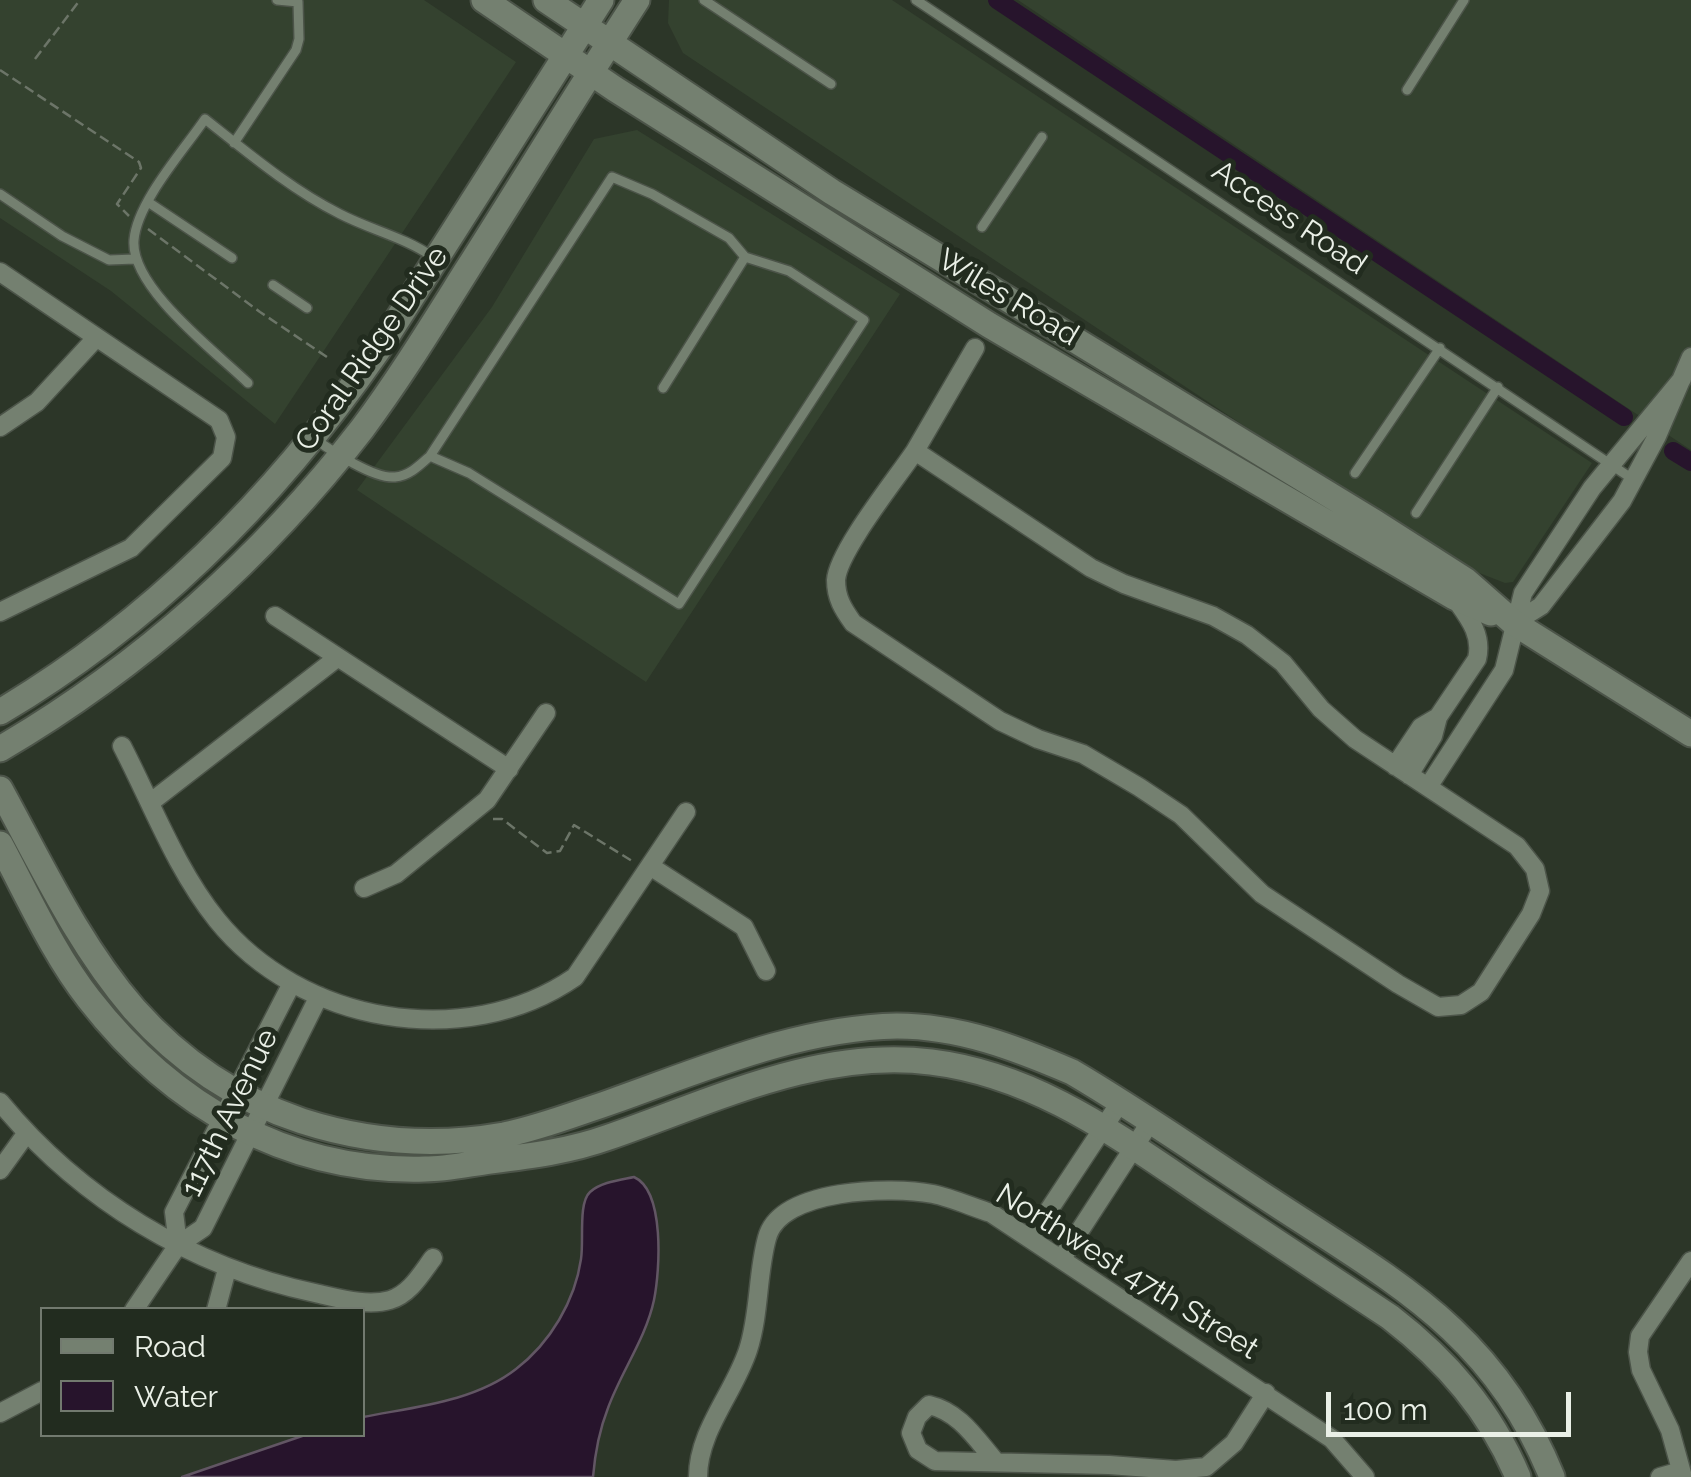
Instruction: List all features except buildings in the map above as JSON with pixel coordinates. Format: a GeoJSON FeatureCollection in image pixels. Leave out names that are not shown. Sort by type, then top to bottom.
{"type":"FeatureCollection","features":[{"type":"Feature","properties":{"kind":"street","name":"Wiles Road"},"geometry":{"type":"LineString","coordinates":[[484,0],[820,221],[990,326],[1454,596],[1514,623],[1691,734]]}},
{"type":"Feature","properties":{"kind":"street","name":"Wiles Road"},"geometry":{"type":"LineString","coordinates":[[546,0],[832,192],[1465,580],[1514,623]]}},
{"type":"Feature","properties":{"kind":"street","name":"Coral Ridge Drive"},"geometry":{"type":"LineString","coordinates":[[0,712],[144,610],[230,530],[313,438],[370,363],[600,0]]}},
{"type":"Feature","properties":{"kind":"street","name":"Coral Ridge Drive"},"geometry":{"type":"LineString","coordinates":[[0,750],[117,672],[191,610],[271,534],[340,456],[415,352],[637,0]]}},
{"type":"Feature","properties":{"kind":"street"},"geometry":{"type":"LineString","coordinates":[[0,272],[219,420],[226,438],[222,458],[131,548],[0,612]]}},
{"type":"Feature","properties":{"kind":"street"},"geometry":{"type":"LineString","coordinates":[[0,427],[37,402],[96,338]]}},
{"type":"Feature","properties":{"kind":"street"},"geometry":{"type":"LineString","coordinates":[[914,451],[1090,568],[1213,616],[1247,635],[1282,664],[1332,719],[1518,846],[1534,869],[1540,891],[1482,992],[1461,1005],[1438,1006],[1398,984],[1262,894],[1181,814],[1083,754],[1000,721],[853,623],[838,601],[836,576],[844,555],[914,451],[976,348]]}},
{"type":"Feature","properties":{"kind":"street"},"geometry":{"type":"LineString","coordinates":[[1514,623],[1542,606],[1616,510],[1691,357]]}},
{"type":"Feature","properties":{"kind":"street"},"geometry":{"type":"LineString","coordinates":[[1428,787],[1504,670],[1523,594],[1592,488],[1682,379]]}},
{"type":"Feature","properties":{"kind":"street"},"geometry":{"type":"LineString","coordinates":[[1402,770],[1428,745],[1438,717],[1472,668],[1479,650],[1476,631],[1454,596]]}},
{"type":"Feature","properties":{"kind":"street"},"geometry":{"type":"LineString","coordinates":[[275,616],[509,770]]}},
{"type":"Feature","properties":{"kind":"street"},"geometry":{"type":"LineString","coordinates":[[151,802],[338,658]]}},
{"type":"Feature","properties":{"kind":"street"},"geometry":{"type":"LineString","coordinates":[[364,888],[396,874],[487,800],[546,713]]}},
{"type":"Feature","properties":{"kind":"street"},"geometry":{"type":"LineString","coordinates":[[1402,770],[1421,727],[1438,717]]}},
{"type":"Feature","properties":{"kind":"street"},"geometry":{"type":"LineString","coordinates":[[1428,745],[1448,757]]}},
{"type":"Feature","properties":{"kind":"street"},"geometry":{"type":"LineString","coordinates":[[122,746],[181,864],[218,920],[260,963],[291,985],[356,1010],[402,1020],[459,1017],[510,1008],[553,993],[576,978],[643,865],[686,812]]}},
{"type":"Feature","properties":{"kind":"street"},"geometry":{"type":"LineString","coordinates":[[0,789],[79,933],[110,980],[169,1046],[235,1094],[264,1108],[324,1128],[388,1141],[503,1135],[550,1123],[755,1051],[830,1033],[898,1026],[967,1033],[1072,1072],[1407,1289],[1466,1340],[1506,1391],[1552,1477]]}},
{"type":"Feature","properties":{"kind":"street"},"geometry":{"type":"LineString","coordinates":[[0,844],[86,996],[123,1041],[222,1120],[251,1134],[351,1164],[425,1170],[554,1153],[785,1074],[852,1062],[932,1062],[990,1073],[1046,1093],[1104,1127],[1390,1317],[1427,1346],[1482,1409],[1518,1477]]}},
{"type":"Feature","properties":{"kind":"street"},"geometry":{"type":"LineString","coordinates":[[643,865],[744,927],[766,971]]}},
{"type":"Feature","properties":{"kind":"street","name":"117th Avenue"},"geometry":{"type":"LineString","coordinates":[[178,1245],[174,1212],[291,985]]}},
{"type":"Feature","properties":{"kind":"street","name":"117th Avenue"},"geometry":{"type":"LineString","coordinates":[[136,1307],[178,1245],[204,1228],[319,996]]}},
{"type":"Feature","properties":{"kind":"street"},"geometry":{"type":"LineString","coordinates":[[1031,1238],[1121,1101]]}},
{"type":"Feature","properties":{"kind":"street"},"geometry":{"type":"LineString","coordinates":[[0,1102],[26,1134],[68,1174],[116,1209],[227,1269],[353,1301],[388,1301],[406,1293],[433,1258]]}},
{"type":"Feature","properties":{"kind":"street"},"geometry":{"type":"LineString","coordinates":[[1062,1258],[1151,1121]]}},
{"type":"Feature","properties":{"kind":"street"},"geometry":{"type":"LineString","coordinates":[[0,1170],[26,1134]]}},
{"type":"Feature","properties":{"kind":"street","name":"Northwest 47th Street"},"geometry":{"type":"LineString","coordinates":[[698,1477],[700,1452],[748,1352],[759,1307],[767,1237],[774,1222],[788,1211],[825,1197],[878,1189],[932,1194],[991,1212],[1332,1439],[1365,1477]]}},
{"type":"Feature","properties":{"kind":"street"},"geometry":{"type":"LineString","coordinates":[[1660,1477],[1682,1474],[1670,1430],[1642,1370],[1640,1336],[1691,1262]]}},
{"type":"Feature","properties":{"kind":"street"},"geometry":{"type":"LineString","coordinates":[[217,1307],[227,1269]]}},
{"type":"Feature","properties":{"kind":"street"},"geometry":{"type":"LineString","coordinates":[[0,1413],[40,1392]]}},
{"type":"Feature","properties":{"kind":"street"},"geometry":{"type":"LineString","coordinates":[[996,1462],[947,1409],[929,1405],[916,1417],[911,1433],[918,1450],[935,1462],[1109,1464],[1176,1470],[1206,1467],[1234,1443],[1266,1394]]}},
{"type":"Feature","properties":{"kind":"lane"},"geometry":{"type":"LineString","coordinates":[[234,143],[298,44],[298,2],[277,0]]}},
{"type":"Feature","properties":{"kind":"lane","name":"Access Road"},"geometry":{"type":"LineString","coordinates":[[916,0],[1634,480]]}},
{"type":"Feature","properties":{"kind":"lane"},"geometry":{"type":"LineString","coordinates":[[1407,90],[1464,0]]}},
{"type":"Feature","properties":{"kind":"lane"},"geometry":{"type":"LineString","coordinates":[[704,1],[831,84]]}},
{"type":"Feature","properties":{"kind":"lane"},"geometry":{"type":"LineString","coordinates":[[248,383],[153,290],[135,260],[134,239],[148,202],[205,120],[335,212],[413,244],[435,259]]}},
{"type":"Feature","properties":{"kind":"lane"},"geometry":{"type":"LineString","coordinates":[[982,227],[1042,137]]}},
{"type":"Feature","properties":{"kind":"lane"},"geometry":{"type":"LineString","coordinates":[[313,438],[377,474],[397,477],[430,456],[612,178],[652,194],[729,238],[745,257],[789,271],[864,320],[679,604],[469,473],[430,456]]}},
{"type":"Feature","properties":{"kind":"lane"},"geometry":{"type":"LineString","coordinates":[[0,194],[62,236],[109,260],[135,260]]}},
{"type":"Feature","properties":{"kind":"lane"},"geometry":{"type":"LineString","coordinates":[[148,202],[232,258]]}},
{"type":"Feature","properties":{"kind":"lane"},"geometry":{"type":"LineString","coordinates":[[662,388],[745,257]]}},
{"type":"Feature","properties":{"kind":"lane"},"geometry":{"type":"LineString","coordinates":[[273,285],[307,308]]}},
{"type":"Feature","properties":{"kind":"lane"},"geometry":{"type":"LineString","coordinates":[[976,348],[990,326]]}},
{"type":"Feature","properties":{"kind":"lane"},"geometry":{"type":"LineString","coordinates":[[1356,473],[1440,348]]}},
{"type":"Feature","properties":{"kind":"lane"},"geometry":{"type":"LineString","coordinates":[[1416,512],[1498,388]]}},
{"type":"Feature","properties":{"kind":"path"},"geometry":{"type":"LineString","coordinates":[[35,60],[80,0]]}},
{"type":"Feature","properties":{"kind":"path"},"geometry":{"type":"LineString","coordinates":[[492,819],[502,819],[547,853],[560,850],[574,825],[643,865]]}},
{"type":"Feature","properties":{"kind":"shaded area"},"geometry":{"type":"Polygon","coordinates":[[[0,0],[424,0],[516,62],[275,424],[111,291],[0,218],[0,0]]]}},
{"type":"Feature","properties":{"kind":"shaded area"},"geometry":{"type":"Polygon","coordinates":[[[669,0],[892,0],[1592,463],[1513,582],[1505,583],[1446,560],[683,53],[668,23],[669,0]]]}},
{"type":"Feature","properties":{"kind":"shaded area"},"geometry":{"type":"Polygon","coordinates":[[[1018,0],[1691,0],[1691,450],[1629,409],[1018,0]]]}},
{"type":"Feature","properties":{"kind":"shaded area"},"geometry":{"type":"Polygon","coordinates":[[[637,130],[900,294],[646,682],[357,490],[492,307],[594,139],[637,130]]]}},
{"type":"Feature","properties":{"kind":"water"},"geometry":{"type":"Polygon","coordinates":[[[634,1177],[651,1198],[658,1232],[656,1287],[645,1328],[605,1417],[593,1477],[182,1477],[299,1437],[365,1437],[365,1417],[462,1396],[516,1369],[540,1347],[567,1305],[581,1259],[586,1197],[611,1182],[634,1177]]]}},
{"type":"Feature","properties":{"kind":"waterway"},"geometry":{"type":"LineString","coordinates":[[997,0],[1624,417]]}},
{"type":"Feature","properties":{"kind":"waterway"},"geometry":{"type":"LineString","coordinates":[[1673,451],[1691,462]]}}]}
